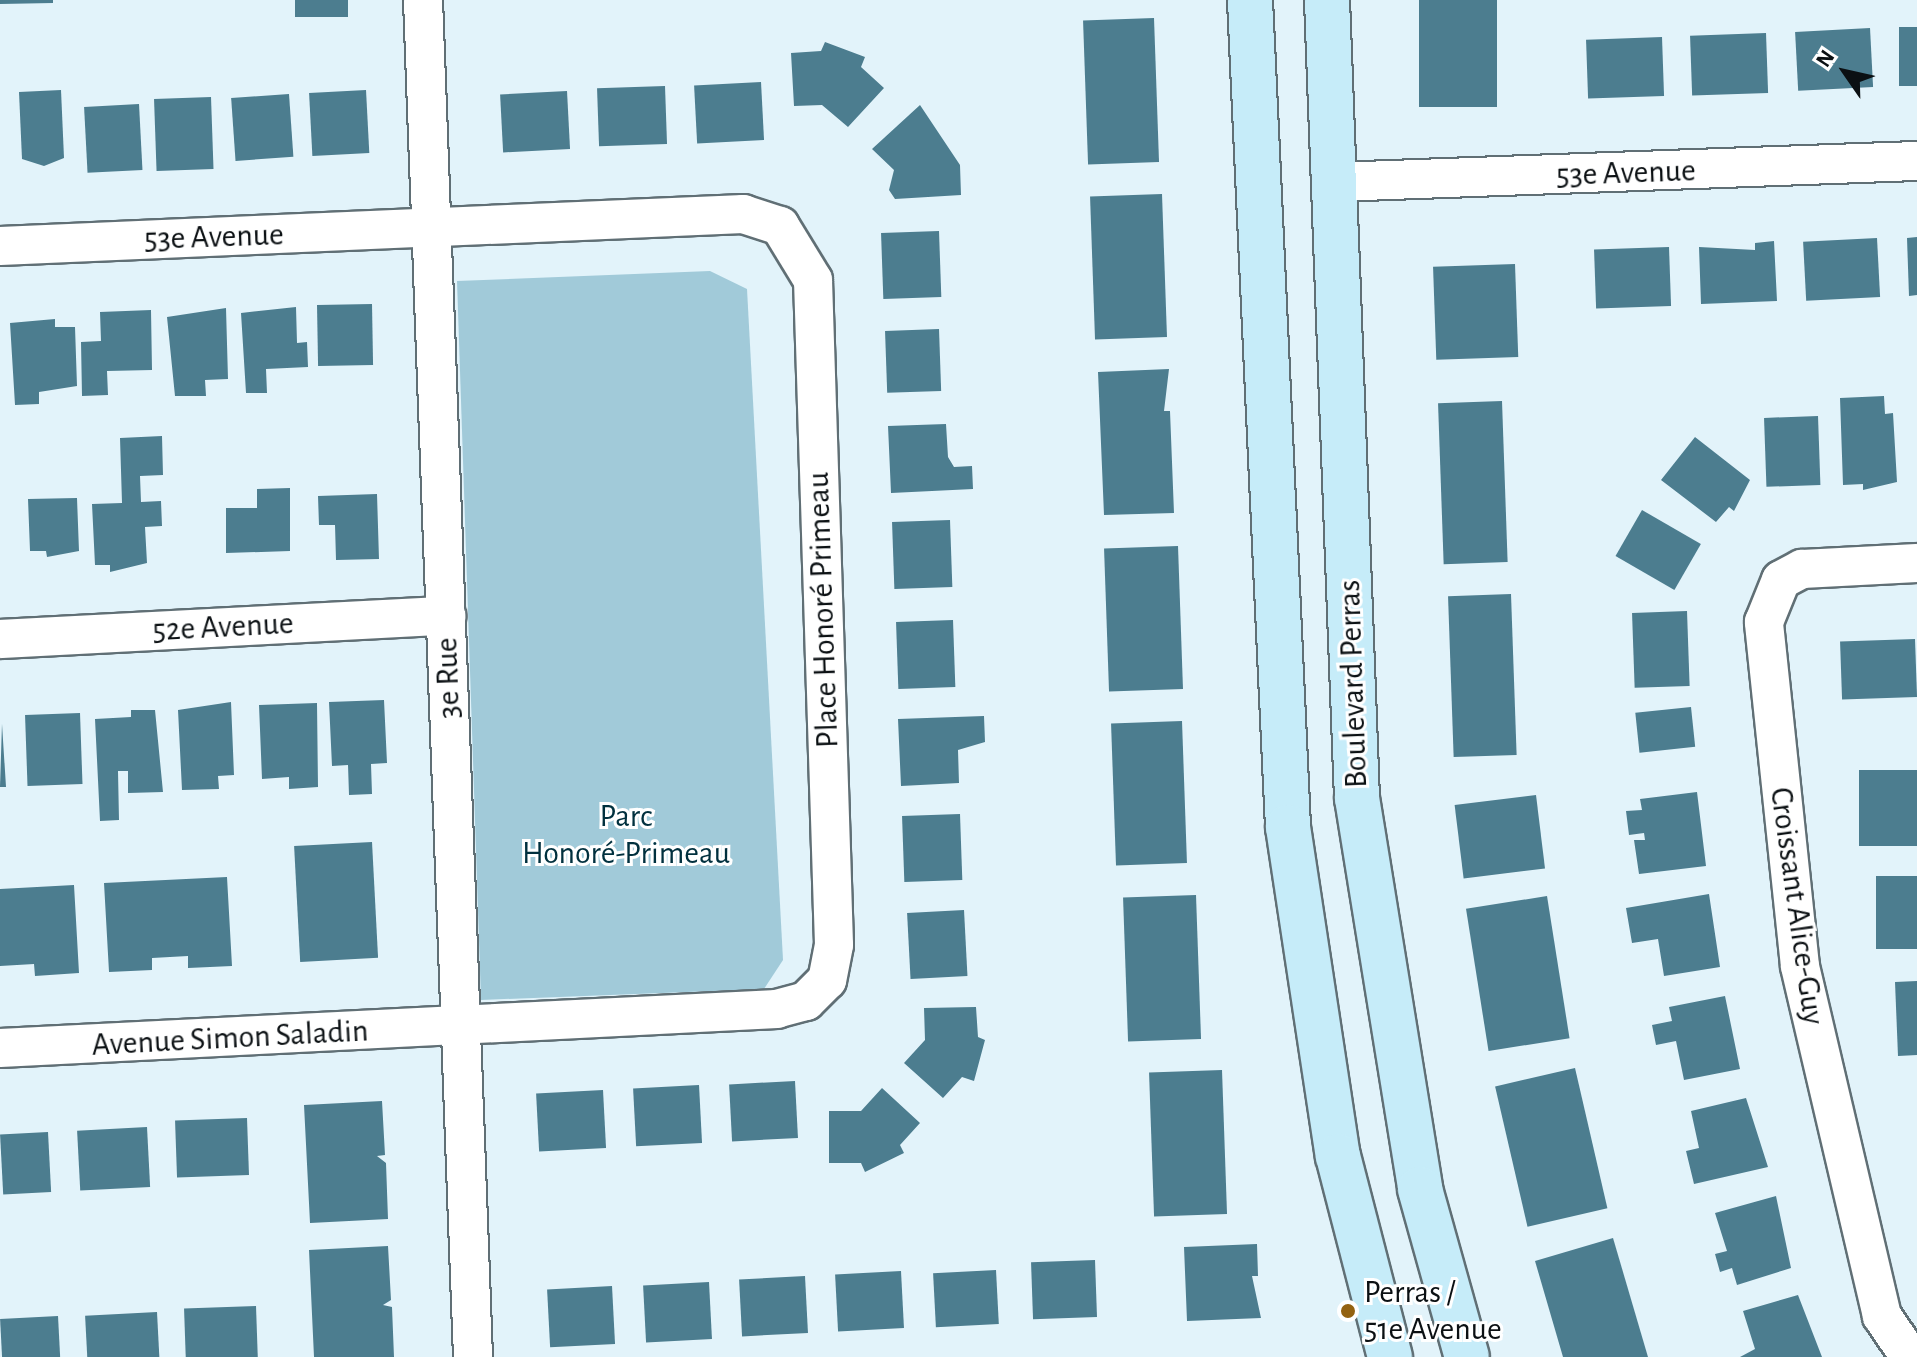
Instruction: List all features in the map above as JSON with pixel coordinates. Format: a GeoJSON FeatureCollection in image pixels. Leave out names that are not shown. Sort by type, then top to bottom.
{"type":"FeatureCollection","features":[{"type":"Feature","properties":{"kind":"main road"},"geometry":{"type":"LineString","coordinates":[[1250,0],[1288,827],[1335,1141],[1390,1357]]}},
{"type":"Feature","properties":{"kind":"main road","name":"Boulevard Perras"},"geometry":{"type":"LineString","coordinates":[[1327,0],[1357,798],[1420,1189],[1467,1357]]}},
{"type":"Feature","properties":{"kind":"street","name":"3e Rue"},"geometry":{"type":"LineString","coordinates":[[423,0],[428,228],[446,616],[473,1357]]}},
{"type":"Feature","properties":{"kind":"street","name":"53e Avenue"},"geometry":{"type":"LineString","coordinates":[[1335,182],[1917,161]]}},
{"type":"Feature","properties":{"kind":"street","name":"Place Honoré Primeau"},"geometry":{"type":"LineString","coordinates":[[428,228],[743,214],[780,226],[813,280],[834,945],[827,980],[806,1001],[777,1009],[460,1027]]}},
{"type":"Feature","properties":{"kind":"street","name":"53e Avenue"},"geometry":{"type":"LineString","coordinates":[[0,246],[428,228]]}},
{"type":"Feature","properties":{"kind":"street","name":"Croissant Alice-Guy"},"geometry":{"type":"LineString","coordinates":[[1910,1357],[1882,1316],[1800,966],[1764,622],[1781,580],[1802,569],[1917,563]]}},
{"type":"Feature","properties":{"kind":"street","name":"52e Avenue"},"geometry":{"type":"LineString","coordinates":[[0,639],[446,616]]}},
{"type":"Feature","properties":{"kind":"street","name":"Avenue Simon Saladin"},"geometry":{"type":"LineString","coordinates":[[0,1048],[460,1027]]}},
{"type":"Feature","properties":{"kind":"green space","name":"Parc Honoré-Primeau"},"geometry":{"type":"Polygon","coordinates":[[[710,271],[747,289],[783,960],[764,989],[481,1000],[457,281],[710,271]]]}},
{"type":"Feature","properties":{"kind":"building"},"geometry":{"type":"Polygon","coordinates":[[[0,0],[53,0],[53,3],[0,4],[0,0]]]}},
{"type":"Feature","properties":{"kind":"building"},"geometry":{"type":"Polygon","coordinates":[[[295,0],[348,0],[348,17],[295,17],[295,0]]]}},
{"type":"Feature","properties":{"kind":"building"},"geometry":{"type":"Polygon","coordinates":[[[1419,0],[1497,0],[1497,107],[1419,107],[1419,0]]]}},
{"type":"Feature","properties":{"kind":"building"},"geometry":{"type":"Polygon","coordinates":[[[1154,18],[1159,162],[1088,164],[1083,20],[1154,18]]]}},
{"type":"Feature","properties":{"kind":"building"},"geometry":{"type":"Polygon","coordinates":[[[1899,27],[1917,27],[1917,86],[1899,86],[1899,27]]]}},
{"type":"Feature","properties":{"kind":"building"},"geometry":{"type":"Polygon","coordinates":[[[1870,28],[1873,87],[1798,91],[1795,32],[1870,28]]]}},
{"type":"Feature","properties":{"kind":"building"},"geometry":{"type":"Polygon","coordinates":[[[1766,33],[1768,93],[1692,96],[1690,36],[1766,33]]]}},
{"type":"Feature","properties":{"kind":"building"},"geometry":{"type":"Polygon","coordinates":[[[1662,37],[1664,96],[1588,99],[1586,40],[1662,37]]]}},
{"type":"Feature","properties":{"kind":"building"},"geometry":{"type":"Polygon","coordinates":[[[825,42],[865,57],[861,67],[884,88],[848,127],[822,105],[794,106],[791,53],[821,51],[825,42]]]}},
{"type":"Feature","properties":{"kind":"building"},"geometry":{"type":"Polygon","coordinates":[[[761,82],[764,140],[697,143],[694,86],[761,82]]]}},
{"type":"Feature","properties":{"kind":"building"},"geometry":{"type":"Polygon","coordinates":[[[665,86],[667,144],[599,146],[597,88],[665,86]]]}},
{"type":"Feature","properties":{"kind":"building"},"geometry":{"type":"Polygon","coordinates":[[[61,90],[64,158],[44,166],[22,159],[19,92],[61,90]]]}},
{"type":"Feature","properties":{"kind":"building"},"geometry":{"type":"Polygon","coordinates":[[[366,90],[369,153],[312,156],[309,93],[366,90]]]}},
{"type":"Feature","properties":{"kind":"building"},"geometry":{"type":"Polygon","coordinates":[[[567,91],[570,149],[503,152],[500,95],[567,91]]]}},
{"type":"Feature","properties":{"kind":"building"},"geometry":{"type":"Polygon","coordinates":[[[289,94],[293,157],[236,161],[231,98],[289,94]]]}},
{"type":"Feature","properties":{"kind":"building"},"geometry":{"type":"Polygon","coordinates":[[[211,97],[214,169],[157,171],[154,99],[211,97]]]}},
{"type":"Feature","properties":{"kind":"building"},"geometry":{"type":"Polygon","coordinates":[[[139,104],[142,170],[88,173],[84,107],[139,104]]]}},
{"type":"Feature","properties":{"kind":"building"},"geometry":{"type":"Polygon","coordinates":[[[920,105],[960,165],[961,195],[895,199],[889,190],[894,170],[872,149],[920,105]]]}},
{"type":"Feature","properties":{"kind":"building"},"geometry":{"type":"Polygon","coordinates":[[[1162,194],[1167,337],[1095,339],[1090,197],[1162,194]]]}},
{"type":"Feature","properties":{"kind":"building"},"geometry":{"type":"Polygon","coordinates":[[[939,231],[941,297],[883,299],[881,233],[939,231]]]}},
{"type":"Feature","properties":{"kind":"building"},"geometry":{"type":"Polygon","coordinates":[[[1917,237],[1917,295],[1909,296],[1907,238],[1917,237]]]}},
{"type":"Feature","properties":{"kind":"building"},"geometry":{"type":"Polygon","coordinates":[[[1877,238],[1880,297],[1806,301],[1803,242],[1877,238]]]}},
{"type":"Feature","properties":{"kind":"building"},"geometry":{"type":"Polygon","coordinates":[[[1774,241],[1777,301],[1701,304],[1699,247],[1755,250],[1755,243],[1774,241]]]}},
{"type":"Feature","properties":{"kind":"building"},"geometry":{"type":"Polygon","coordinates":[[[1669,247],[1671,306],[1596,309],[1594,250],[1669,247]]]}},
{"type":"Feature","properties":{"kind":"building"},"geometry":{"type":"Polygon","coordinates":[[[1515,264],[1518,357],[1436,360],[1433,267],[1515,264]]]}},
{"type":"Feature","properties":{"kind":"building"},"geometry":{"type":"Polygon","coordinates":[[[372,304],[373,365],[318,366],[317,305],[372,304]]]}},
{"type":"Feature","properties":{"kind":"building"},"geometry":{"type":"Polygon","coordinates":[[[296,307],[297,343],[307,342],[308,367],[266,369],[267,393],[246,393],[241,313],[296,307]]]}},
{"type":"Feature","properties":{"kind":"building"},"geometry":{"type":"Polygon","coordinates":[[[226,308],[228,379],[205,380],[206,396],[175,396],[167,317],[226,308]]]}},
{"type":"Feature","properties":{"kind":"building"},"geometry":{"type":"Polygon","coordinates":[[[151,310],[152,370],[107,371],[108,395],[82,396],[81,342],[101,341],[100,312],[151,310]]]}},
{"type":"Feature","properties":{"kind":"building"},"geometry":{"type":"Polygon","coordinates":[[[55,319],[55,327],[75,327],[77,386],[39,392],[39,404],[15,405],[10,323],[55,319]]]}},
{"type":"Feature","properties":{"kind":"building"},"geometry":{"type":"Polygon","coordinates":[[[939,329],[941,391],[887,393],[885,331],[939,329]]]}},
{"type":"Feature","properties":{"kind":"building"},"geometry":{"type":"Polygon","coordinates":[[[1169,369],[1164,411],[1170,411],[1174,513],[1104,515],[1098,372],[1169,369]]]}},
{"type":"Feature","properties":{"kind":"building"},"geometry":{"type":"Polygon","coordinates":[[[1884,396],[1885,414],[1893,413],[1897,482],[1863,490],[1863,484],[1843,485],[1840,398],[1884,396]]]}},
{"type":"Feature","properties":{"kind":"building"},"geometry":{"type":"Polygon","coordinates":[[[1502,401],[1508,562],[1444,564],[1438,403],[1502,401]]]}},
{"type":"Feature","properties":{"kind":"building"},"geometry":{"type":"Polygon","coordinates":[[[1818,416],[1820,485],[1766,487],[1764,418],[1818,416]]]}},
{"type":"Feature","properties":{"kind":"building"},"geometry":{"type":"Polygon","coordinates":[[[946,424],[948,457],[954,467],[972,466],[973,489],[891,493],[888,426],[946,424]]]}},
{"type":"Feature","properties":{"kind":"building"},"geometry":{"type":"Polygon","coordinates":[[[162,436],[163,475],[140,476],[141,502],[161,501],[162,526],[145,527],[147,563],[110,572],[110,565],[95,565],[92,504],[122,503],[120,438],[162,436]]]}},
{"type":"Feature","properties":{"kind":"building"},"geometry":{"type":"Polygon","coordinates":[[[1695,437],[1750,480],[1734,511],[1729,507],[1716,522],[1661,480],[1695,437]]]}},
{"type":"Feature","properties":{"kind":"building"},"geometry":{"type":"Polygon","coordinates":[[[290,488],[290,551],[226,553],[226,508],[257,508],[257,489],[290,488]]]}},
{"type":"Feature","properties":{"kind":"building"},"geometry":{"type":"Polygon","coordinates":[[[377,494],[379,559],[336,560],[335,525],[319,525],[318,496],[377,494]]]}},
{"type":"Feature","properties":{"kind":"building"},"geometry":{"type":"Polygon","coordinates":[[[77,498],[79,551],[47,557],[46,551],[30,551],[28,499],[77,498]]]}},
{"type":"Feature","properties":{"kind":"building"},"geometry":{"type":"Polygon","coordinates":[[[1642,510],[1701,544],[1674,590],[1616,556],[1642,510]]]}},
{"type":"Feature","properties":{"kind":"building"},"geometry":{"type":"Polygon","coordinates":[[[950,520],[952,587],[894,589],[892,522],[950,520]]]}},
{"type":"Feature","properties":{"kind":"building"},"geometry":{"type":"Polygon","coordinates":[[[1178,546],[1183,689],[1109,691],[1104,549],[1178,546]]]}},
{"type":"Feature","properties":{"kind":"building"},"geometry":{"type":"Polygon","coordinates":[[[1511,594],[1517,755],[1454,757],[1448,596],[1511,594]]]}},
{"type":"Feature","properties":{"kind":"building"},"geometry":{"type":"Polygon","coordinates":[[[1687,611],[1690,686],[1635,688],[1632,613],[1687,611]]]}},
{"type":"Feature","properties":{"kind":"building"},"geometry":{"type":"Polygon","coordinates":[[[953,620],[955,687],[898,689],[896,622],[953,620]]]}},
{"type":"Feature","properties":{"kind":"building"},"geometry":{"type":"Polygon","coordinates":[[[1915,639],[1917,697],[1842,700],[1840,642],[1915,639]]]}},
{"type":"Feature","properties":{"kind":"building"},"geometry":{"type":"Polygon","coordinates":[[[384,700],[387,763],[371,764],[372,794],[349,795],[348,765],[332,766],[329,702],[384,700]]]}},
{"type":"Feature","properties":{"kind":"building"},"geometry":{"type":"Polygon","coordinates":[[[231,702],[234,775],[218,776],[219,789],[182,790],[178,710],[231,702]]]}},
{"type":"Feature","properties":{"kind":"building"},"geometry":{"type":"Polygon","coordinates":[[[317,703],[318,787],[289,789],[289,777],[262,779],[259,705],[317,703]]]}},
{"type":"Feature","properties":{"kind":"building"},"geometry":{"type":"Polygon","coordinates":[[[1691,707],[1695,747],[1639,753],[1635,713],[1691,707]]]}},
{"type":"Feature","properties":{"kind":"building"},"geometry":{"type":"Polygon","coordinates":[[[131,710],[155,710],[163,792],[128,793],[128,771],[118,771],[119,820],[100,821],[95,719],[131,717],[131,710]]]}},
{"type":"Feature","properties":{"kind":"building"},"geometry":{"type":"Polygon","coordinates":[[[80,713],[82,784],[28,786],[25,715],[80,713]]]}},
{"type":"Feature","properties":{"kind":"building"},"geometry":{"type":"Polygon","coordinates":[[[984,716],[985,742],[958,750],[959,783],[901,786],[898,719],[984,716]]]}},
{"type":"Feature","properties":{"kind":"building"},"geometry":{"type":"Polygon","coordinates":[[[1182,721],[1187,863],[1116,865],[1111,723],[1182,721]]]}},
{"type":"Feature","properties":{"kind":"building"},"geometry":{"type":"Polygon","coordinates":[[[2,724],[6,787],[0,787],[2,724]]]}},
{"type":"Feature","properties":{"kind":"building"},"geometry":{"type":"Polygon","coordinates":[[[1859,770],[1917,770],[1917,846],[1859,846],[1859,770]]]}},
{"type":"Feature","properties":{"kind":"building"},"geometry":{"type":"Polygon","coordinates":[[[1697,792],[1706,866],[1639,874],[1634,840],[1645,840],[1644,833],[1629,835],[1626,811],[1642,810],[1640,799],[1697,792]]]}},
{"type":"Feature","properties":{"kind":"building"},"geometry":{"type":"Polygon","coordinates":[[[1536,795],[1545,868],[1464,878],[1455,805],[1536,795]]]}},
{"type":"Feature","properties":{"kind":"building"},"geometry":{"type":"Polygon","coordinates":[[[960,814],[962,880],[904,882],[902,816],[960,814]]]}},
{"type":"Feature","properties":{"kind":"building"},"geometry":{"type":"Polygon","coordinates":[[[372,842],[378,958],[300,962],[294,846],[372,842]]]}},
{"type":"Feature","properties":{"kind":"building"},"geometry":{"type":"Polygon","coordinates":[[[1876,876],[1917,876],[1917,949],[1876,949],[1876,876]]]}},
{"type":"Feature","properties":{"kind":"building"},"geometry":{"type":"Polygon","coordinates":[[[227,877],[232,966],[188,968],[188,956],[152,958],[152,970],[109,972],[104,883],[227,877]]]}},
{"type":"Feature","properties":{"kind":"building"},"geometry":{"type":"Polygon","coordinates":[[[74,885],[79,973],[35,976],[34,964],[0,966],[0,889],[74,885]]]}},
{"type":"Feature","properties":{"kind":"building"},"geometry":{"type":"Polygon","coordinates":[[[1709,894],[1720,967],[1664,976],[1658,939],[1632,943],[1626,908],[1709,894]]]}},
{"type":"Feature","properties":{"kind":"building"},"geometry":{"type":"Polygon","coordinates":[[[1196,895],[1201,1039],[1128,1041],[1123,898],[1196,895]]]}},
{"type":"Feature","properties":{"kind":"building"},"geometry":{"type":"Polygon","coordinates":[[[1547,896],[1570,1038],[1489,1051],[1466,909],[1547,896]]]}},
{"type":"Feature","properties":{"kind":"building"},"geometry":{"type":"Polygon","coordinates":[[[964,910],[967,976],[911,979],[907,913],[964,910]]]}},
{"type":"Feature","properties":{"kind":"building"},"geometry":{"type":"Polygon","coordinates":[[[1917,981],[1917,1055],[1898,1056],[1895,982],[1917,981]]]}},
{"type":"Feature","properties":{"kind":"building"},"geometry":{"type":"Polygon","coordinates":[[[1725,996],[1740,1069],[1684,1080],[1676,1041],[1656,1045],[1652,1025],[1672,1021],[1669,1007],[1725,996]]]}},
{"type":"Feature","properties":{"kind":"building"},"geometry":{"type":"Polygon","coordinates":[[[976,1007],[978,1037],[985,1040],[974,1081],[962,1077],[943,1098],[904,1063],[925,1040],[924,1008],[976,1007]]]}},
{"type":"Feature","properties":{"kind":"building"},"geometry":{"type":"Polygon","coordinates":[[[1575,1068],[1607,1208],[1527,1227],[1495,1086],[1575,1068]]]}},
{"type":"Feature","properties":{"kind":"building"},"geometry":{"type":"Polygon","coordinates":[[[1222,1070],[1227,1214],[1154,1216],[1149,1073],[1222,1070]]]}},
{"type":"Feature","properties":{"kind":"building"},"geometry":{"type":"Polygon","coordinates":[[[795,1081],[798,1138],[732,1141],[729,1084],[795,1081]]]}},
{"type":"Feature","properties":{"kind":"building"},"geometry":{"type":"Polygon","coordinates":[[[699,1085],[702,1143],[636,1146],[633,1088],[699,1085]]]}},
{"type":"Feature","properties":{"kind":"building"},"geometry":{"type":"Polygon","coordinates":[[[882,1088],[920,1123],[900,1145],[904,1153],[865,1172],[861,1163],[829,1163],[829,1111],[861,1111],[882,1088]]]}},
{"type":"Feature","properties":{"kind":"building"},"geometry":{"type":"Polygon","coordinates":[[[603,1090],[606,1148],[539,1151],[536,1094],[603,1090]]]}},
{"type":"Feature","properties":{"kind":"building"},"geometry":{"type":"Polygon","coordinates":[[[1746,1098],[1768,1167],[1694,1184],[1686,1151],[1699,1148],[1691,1111],[1746,1098]]]}},
{"type":"Feature","properties":{"kind":"building"},"geometry":{"type":"Polygon","coordinates":[[[382,1101],[385,1155],[377,1156],[386,1163],[388,1219],[310,1223],[304,1105],[382,1101]]]}},
{"type":"Feature","properties":{"kind":"building"},"geometry":{"type":"Polygon","coordinates":[[[247,1118],[249,1175],[177,1177],[175,1121],[247,1118]]]}},
{"type":"Feature","properties":{"kind":"building"},"geometry":{"type":"Polygon","coordinates":[[[147,1127],[150,1187],[80,1191],[77,1131],[147,1127]]]}},
{"type":"Feature","properties":{"kind":"building"},"geometry":{"type":"Polygon","coordinates":[[[48,1132],[51,1192],[3,1194],[0,1135],[48,1132]]]}},
{"type":"Feature","properties":{"kind":"building"},"geometry":{"type":"Polygon","coordinates":[[[1776,1196],[1791,1268],[1737,1285],[1732,1268],[1720,1272],[1715,1254],[1727,1251],[1715,1213],[1776,1196]]]}},
{"type":"Feature","properties":{"kind":"building"},"geometry":{"type":"Polygon","coordinates":[[[1613,1238],[1648,1357],[1563,1357],[1535,1261],[1613,1238]]]}},
{"type":"Feature","properties":{"kind":"building"},"geometry":{"type":"Polygon","coordinates":[[[1257,1244],[1258,1276],[1252,1276],[1261,1318],[1187,1321],[1184,1247],[1257,1244]]]}},
{"type":"Feature","properties":{"kind":"building"},"geometry":{"type":"Polygon","coordinates":[[[388,1246],[391,1300],[383,1305],[392,1307],[394,1357],[314,1357],[309,1250],[388,1246]]]}},
{"type":"Feature","properties":{"kind":"building"},"geometry":{"type":"Polygon","coordinates":[[[1095,1260],[1097,1317],[1033,1319],[1031,1262],[1095,1260]]]}},
{"type":"Feature","properties":{"kind":"building"},"geometry":{"type":"Polygon","coordinates":[[[996,1270],[999,1324],[936,1327],[933,1273],[996,1270]]]}},
{"type":"Feature","properties":{"kind":"building"},"geometry":{"type":"Polygon","coordinates":[[[901,1271],[904,1328],[838,1331],[835,1274],[901,1271]]]}},
{"type":"Feature","properties":{"kind":"building"},"geometry":{"type":"Polygon","coordinates":[[[805,1276],[808,1333],[742,1336],[739,1279],[805,1276]]]}},
{"type":"Feature","properties":{"kind":"building"},"geometry":{"type":"Polygon","coordinates":[[[709,1282],[712,1339],[646,1342],[643,1285],[709,1282]]]}},
{"type":"Feature","properties":{"kind":"building"},"geometry":{"type":"Polygon","coordinates":[[[612,1286],[615,1344],[550,1347],[547,1289],[612,1286]]]}},
{"type":"Feature","properties":{"kind":"building"},"geometry":{"type":"Polygon","coordinates":[[[1798,1295],[1822,1357],[1740,1357],[1755,1349],[1743,1311],[1798,1295]]]}},
{"type":"Feature","properties":{"kind":"building"},"geometry":{"type":"Polygon","coordinates":[[[256,1306],[258,1357],[186,1357],[184,1309],[256,1306]]]}},
{"type":"Feature","properties":{"kind":"building"},"geometry":{"type":"Polygon","coordinates":[[[157,1312],[159,1357],[87,1357],[85,1316],[157,1312]]]}},
{"type":"Feature","properties":{"kind":"building"},"geometry":{"type":"Polygon","coordinates":[[[58,1316],[60,1357],[2,1357],[0,1319],[58,1316]]]}},
{"type":"Feature","properties":{"kind":"place","name":"Perras / 51e Avenue"},"geometry":{"type":"Point","coordinates":[1348,1311]}}]}
